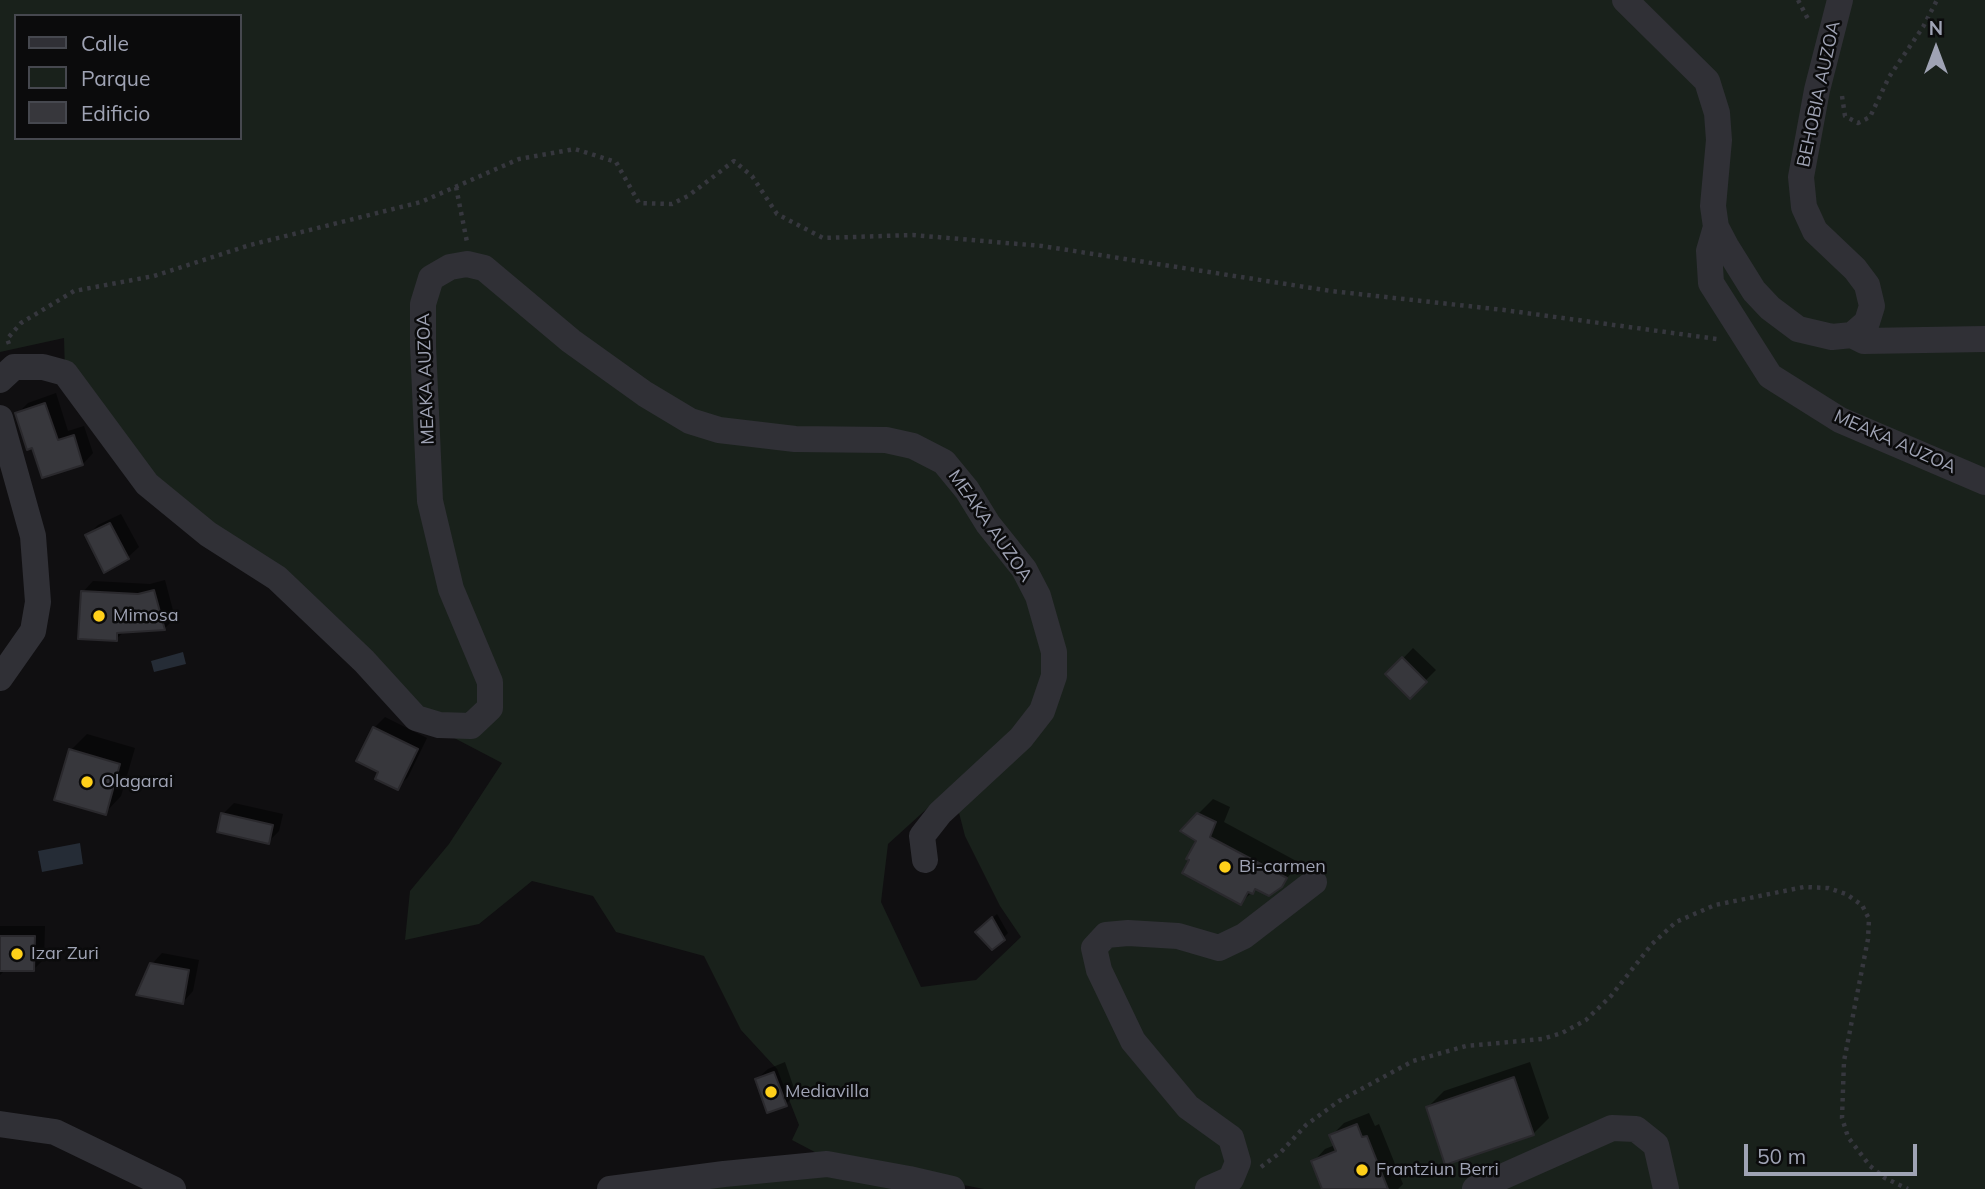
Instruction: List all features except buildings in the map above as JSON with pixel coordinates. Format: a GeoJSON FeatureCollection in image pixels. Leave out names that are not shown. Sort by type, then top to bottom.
{"type":"FeatureCollection","features":[{"type":"Feature","properties":{"kind":"street"},"geometry":{"type":"LineString","coordinates":[[1625,0],[1707,81],[1717,113],[1719,140],[1713,206],[1716,227],[1754,291],[1770,308],[1798,329],[1832,337],[1852,335],[1864,341],[1985,339]]}},
{"type":"Feature","properties":{"kind":"street","name":"BEHOBIA AUZOA"},"geometry":{"type":"LineString","coordinates":[[1840,0],[1816,90],[1801,177],[1804,207],[1815,231],[1867,285],[1872,306],[1867,322],[1852,335]]}},
{"type":"Feature","properties":{"kind":"street","name":"MEAKA AUZOA"},"geometry":{"type":"LineString","coordinates":[[1716,227],[1709,251],[1711,283],[1770,376],[1840,419],[1985,482]]}},
{"type":"Feature","properties":{"kind":"street","name":"MEAKA AUZOA"},"geometry":{"type":"LineString","coordinates":[[7,374],[43,367],[65,373],[147,484],[208,534],[277,578],[364,660],[416,718],[439,725],[471,726],[490,708],[490,682],[451,589],[430,500],[423,303],[431,278],[450,267],[467,264],[484,268],[571,341],[645,394],[690,421],[719,430],[795,439],[886,440],[913,446],[944,462],[1024,569],[1038,596],[1054,652],[1054,676],[1042,711],[1021,738],[940,813],[922,836],[925,860]]}},
{"type":"Feature","properties":{"kind":"street"},"geometry":{"type":"LineString","coordinates":[[0,418],[33,536],[38,602],[33,631],[4,661]]}},
{"type":"Feature","properties":{"kind":"street"},"geometry":{"type":"LineString","coordinates":[[1220,1184],[1238,1162],[1231,1138],[1188,1107],[1133,1041],[1099,971],[1094,948],[1107,935],[1128,933],[1178,936],[1219,948],[1244,936],[1314,882]]}},
{"type":"Feature","properties":{"kind":"street"},"geometry":{"type":"LineString","coordinates":[[0,1124],[55,1132],[173,1189]]}},
{"type":"Feature","properties":{"kind":"street"},"geometry":{"type":"LineString","coordinates":[[1475,1189],[1612,1128],[1636,1129],[1656,1145],[1666,1189]]}},
{"type":"Feature","properties":{"kind":"street"},"geometry":{"type":"LineString","coordinates":[[610,1189],[827,1164],[952,1189]]}},
{"type":"Feature","properties":{"kind":"path"},"geometry":{"type":"LineString","coordinates":[[1841,93],[1845,116],[1858,123],[1870,117],[1889,77],[1923,27],[1937,0]]}},
{"type":"Feature","properties":{"kind":"path"},"geometry":{"type":"LineString","coordinates":[[7,374],[8,339],[21,323],[74,291],[153,276],[250,245],[421,202],[519,159],[575,149],[616,162],[639,203],[672,204],[688,196],[734,161],[752,176],[777,214],[823,238],[913,235],[1042,246],[1331,291],[1504,310],[1749,343]]}},
{"type":"Feature","properties":{"kind":"path"},"geometry":{"type":"LineString","coordinates":[[456,187],[467,245],[467,264]]}},
{"type":"Feature","properties":{"kind":"path"},"geometry":{"type":"LineString","coordinates":[[1220,1184],[1261,1167],[1281,1152],[1306,1125],[1339,1101],[1413,1061],[1466,1046],[1542,1039],[1562,1033],[1586,1020],[1611,996],[1652,944],[1676,922],[1715,905],[1804,887],[1828,888],[1846,894],[1862,905],[1869,919],[1868,939],[1844,1061],[1842,1118],[1848,1137],[1870,1166],[1885,1178],[1908,1189]]}},
{"type":"Feature","properties":{"kind":"green space"},"geometry":{"type":"Polygon","coordinates":[[[0,0],[1985,0],[1985,1189],[984,1189],[828,1159],[792,1140],[799,1125],[777,1069],[741,1030],[704,956],[616,932],[593,896],[532,881],[479,924],[405,940],[410,891],[449,844],[502,763],[416,718],[277,578],[147,484],[65,373],[64,338],[0,352],[0,0]],[[1046,644],[1045,681],[1029,716],[888,844],[881,902],[921,987],[976,980],[1021,937],[1000,906],[965,836],[957,805],[1044,723],[1046,644]]]}},
{"type":"Feature","properties":{"kind":"green space"},"geometry":{"type":"Polygon","coordinates":[[[824,1168],[934,1189],[659,1189],[824,1168]]]}},
{"type":"Feature","properties":{"kind":"shaded area"},"geometry":{"type":"Polygon","coordinates":[[[183,652],[186,664],[154,672],[151,661],[183,652]]]}},
{"type":"Feature","properties":{"kind":"shaded area"},"geometry":{"type":"Polygon","coordinates":[[[80,843],[83,864],[42,872],[38,851],[80,843]]]}},
{"type":"Feature","properties":{"kind":"place","name":"Mimosa"},"geometry":{"type":"Point","coordinates":[99,616]}},
{"type":"Feature","properties":{"kind":"place","name":"Olagarai"},"geometry":{"type":"Point","coordinates":[87,782]}},
{"type":"Feature","properties":{"kind":"place","name":"Bi-carmen"},"geometry":{"type":"Point","coordinates":[1225,867]}},
{"type":"Feature","properties":{"kind":"place","name":"Izar Zuri"},"geometry":{"type":"Point","coordinates":[17,954]}},
{"type":"Feature","properties":{"kind":"place","name":"Mediavilla"},"geometry":{"type":"Point","coordinates":[771,1092]}},
{"type":"Feature","properties":{"kind":"place","name":"Frantziun Berri"},"geometry":{"type":"Point","coordinates":[1362,1170]}}]}
